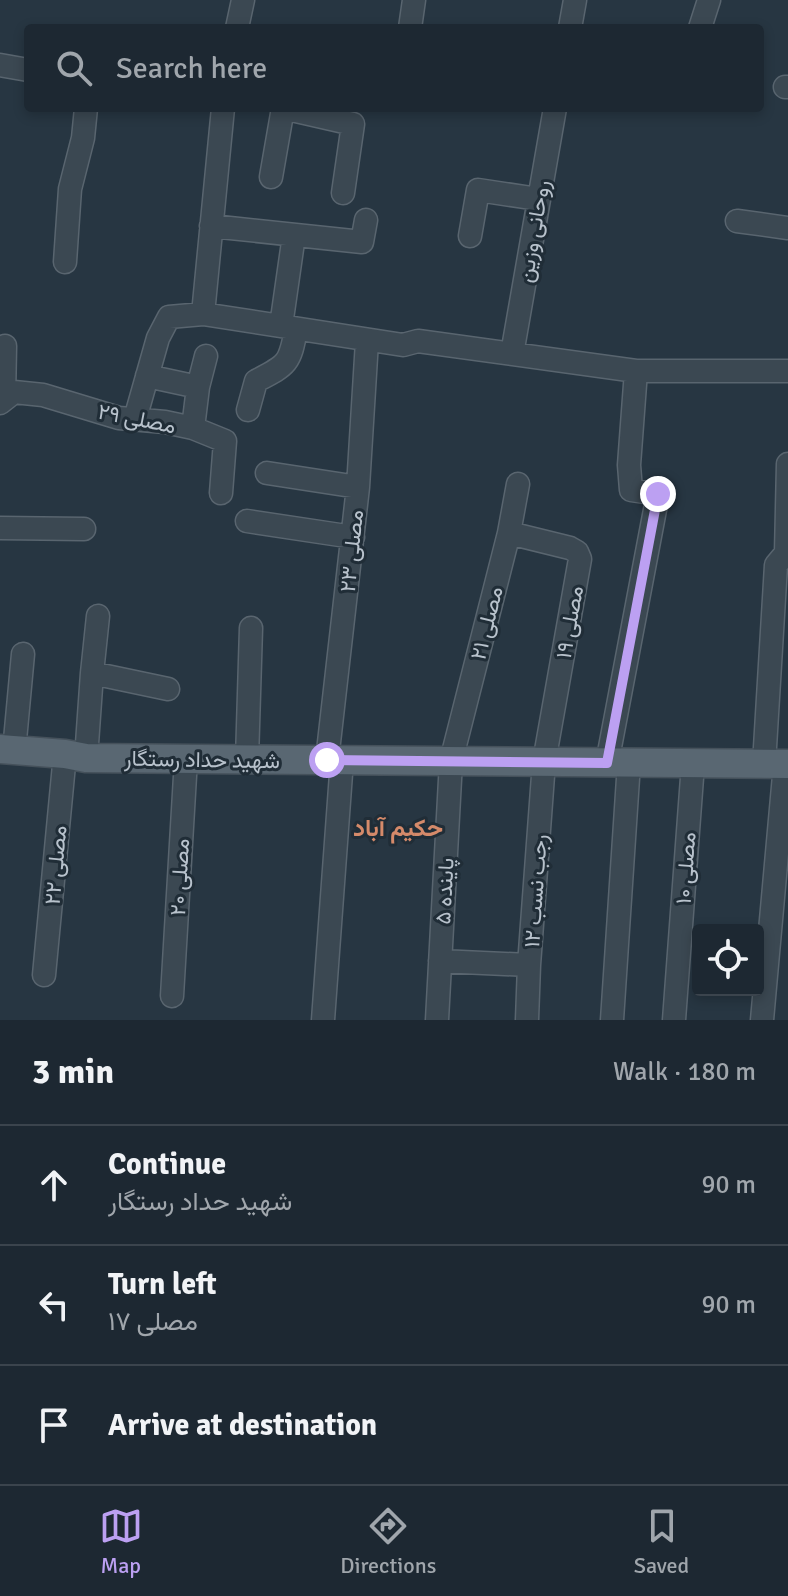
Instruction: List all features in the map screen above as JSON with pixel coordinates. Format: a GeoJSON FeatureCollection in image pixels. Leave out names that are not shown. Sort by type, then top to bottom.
{"type":"FeatureCollection","features":[{"type":"Feature","properties":{"kind":"main road","name":"شهید حداد رستگار"},"geometry":{"type":"LineString","coordinates":[[7,750],[76,756],[186,759],[779,764]]}},
{"type":"Feature","properties":{"kind":"street"},"geometry":{"type":"LineString","coordinates":[[238,24],[243,0]]}},
{"type":"Feature","properties":{"kind":"street"},"geometry":{"type":"LineString","coordinates":[[411,24],[414,0]]}},
{"type":"Feature","properties":{"kind":"street"},"geometry":{"type":"LineString","coordinates":[[571,24],[575,0]]}},
{"type":"Feature","properties":{"kind":"street"},"geometry":{"type":"LineString","coordinates":[[701,24],[709,0]]}},
{"type":"Feature","properties":{"kind":"street"},"geometry":{"type":"LineString","coordinates":[[0,65],[24,69]]}},
{"type":"Feature","properties":{"kind":"street"},"geometry":{"type":"LineString","coordinates":[[65,262],[70,189],[83,138],[86,112]]}},
{"type":"Feature","properties":{"kind":"street"},"geometry":{"type":"LineString","coordinates":[[203,314],[223,112]]}},
{"type":"Feature","properties":{"kind":"street"},"geometry":{"type":"LineString","coordinates":[[271,177],[282,112]]}},
{"type":"Feature","properties":{"kind":"street"},"geometry":{"type":"LineString","coordinates":[[316,112],[353,124],[343,193]]}},
{"type":"Feature","properties":{"kind":"street","name":"روحانی وزین"},"geometry":{"type":"LineString","coordinates":[[512,354],[554,112]]}},
{"type":"Feature","properties":{"kind":"street"},"geometry":{"type":"LineString","coordinates":[[470,236],[478,190],[538,199]]}},
{"type":"Feature","properties":{"kind":"street"},"geometry":{"type":"LineString","coordinates":[[211,226],[362,242],[366,220]]}},
{"type":"Feature","properties":{"kind":"street"},"geometry":{"type":"LineString","coordinates":[[737,221],[788,228]]}},
{"type":"Feature","properties":{"kind":"street"},"geometry":{"type":"LineString","coordinates":[[248,410],[256,381],[281,368],[291,355],[288,328],[294,235]]}},
{"type":"Feature","properties":{"kind":"street"},"geometry":{"type":"LineString","coordinates":[[135,419],[158,338],[169,317],[203,314],[367,341],[403,345],[418,341],[636,371],[788,371]]}},
{"type":"Feature","properties":{"kind":"street","name":"مصلی ۲۳"},"geometry":{"type":"LineString","coordinates":[[323,1020],[334,760],[358,487],[367,341]]}},
{"type":"Feature","properties":{"kind":"street"},"geometry":{"type":"LineString","coordinates":[[2,401],[5,346]]}},
{"type":"Feature","properties":{"kind":"street"},"geometry":{"type":"LineString","coordinates":[[193,428],[206,356]]}},
{"type":"Feature","properties":{"kind":"street"},"geometry":{"type":"LineString","coordinates":[[612,1020],[618,763],[658,494],[631,490],[629,465],[636,371]]}},
{"type":"Feature","properties":{"kind":"street"},"geometry":{"type":"LineString","coordinates":[[147,376],[198,387]]}},
{"type":"Feature","properties":{"kind":"street","name":"مصلی ۲۹"},"geometry":{"type":"LineString","coordinates":[[2,401],[14,392],[43,395],[119,418],[193,428],[225,441],[221,493]]}},
{"type":"Feature","properties":{"kind":"street"},"geometry":{"type":"LineString","coordinates":[[762,1020],[779,764],[776,565],[786,553],[788,464]]}},
{"type":"Feature","properties":{"kind":"street"},"geometry":{"type":"LineString","coordinates":[[267,473],[358,487]]}},
{"type":"Feature","properties":{"kind":"street","name":"مصلی ۲۱"},"geometry":{"type":"LineString","coordinates":[[451,761],[509,533],[518,484]]}},
{"type":"Feature","properties":{"kind":"street"},"geometry":{"type":"LineString","coordinates":[[247,521],[353,537]]}},
{"type":"Feature","properties":{"kind":"street"},"geometry":{"type":"LineString","coordinates":[[0,528],[84,529]]}},
{"type":"Feature","properties":{"kind":"street","name":"مصلی ۱۹"},"geometry":{"type":"LineString","coordinates":[[509,533],[570,548],[577,552],[580,559],[544,762]]}},
{"type":"Feature","properties":{"kind":"street","name":"مصلی ۲۲"},"geometry":{"type":"LineString","coordinates":[[44,975],[76,756],[92,673],[98,616]]}},
{"type":"Feature","properties":{"kind":"street"},"geometry":{"type":"LineString","coordinates":[[247,759],[251,628]]}},
{"type":"Feature","properties":{"kind":"street"},"geometry":{"type":"LineString","coordinates":[[7,750],[23,654]]}},
{"type":"Feature","properties":{"kind":"street"},"geometry":{"type":"LineString","coordinates":[[92,673],[168,689]]}},
{"type":"Feature","properties":{"kind":"street","name":"مصلی ۲۰"},"geometry":{"type":"LineString","coordinates":[[172,996],[186,759]]}},
{"type":"Feature","properties":{"kind":"street","name":"پاینده ۵"},"geometry":{"type":"LineString","coordinates":[[437,1020],[451,761]]}},
{"type":"Feature","properties":{"kind":"street","name":"رجب نسب ۱۲"},"geometry":{"type":"LineString","coordinates":[[527,1020],[544,762]]}},
{"type":"Feature","properties":{"kind":"street","name":"مصلی ۱۰"},"geometry":{"type":"LineString","coordinates":[[674,1020],[693,764]]}},
{"type":"Feature","properties":{"kind":"street"},"geometry":{"type":"LineString","coordinates":[[440,961],[529,965]]}},
{"type":"Feature","properties":{"kind":"district","name":"حکیم آباد"},"geometry":{"type":"Point","coordinates":[398,828]}},
{"type":"Feature","properties":{"kind":"route"},"geometry":{"type":"LineString","coordinates":[[327,760],[607,763],[658,494]]}}]}
